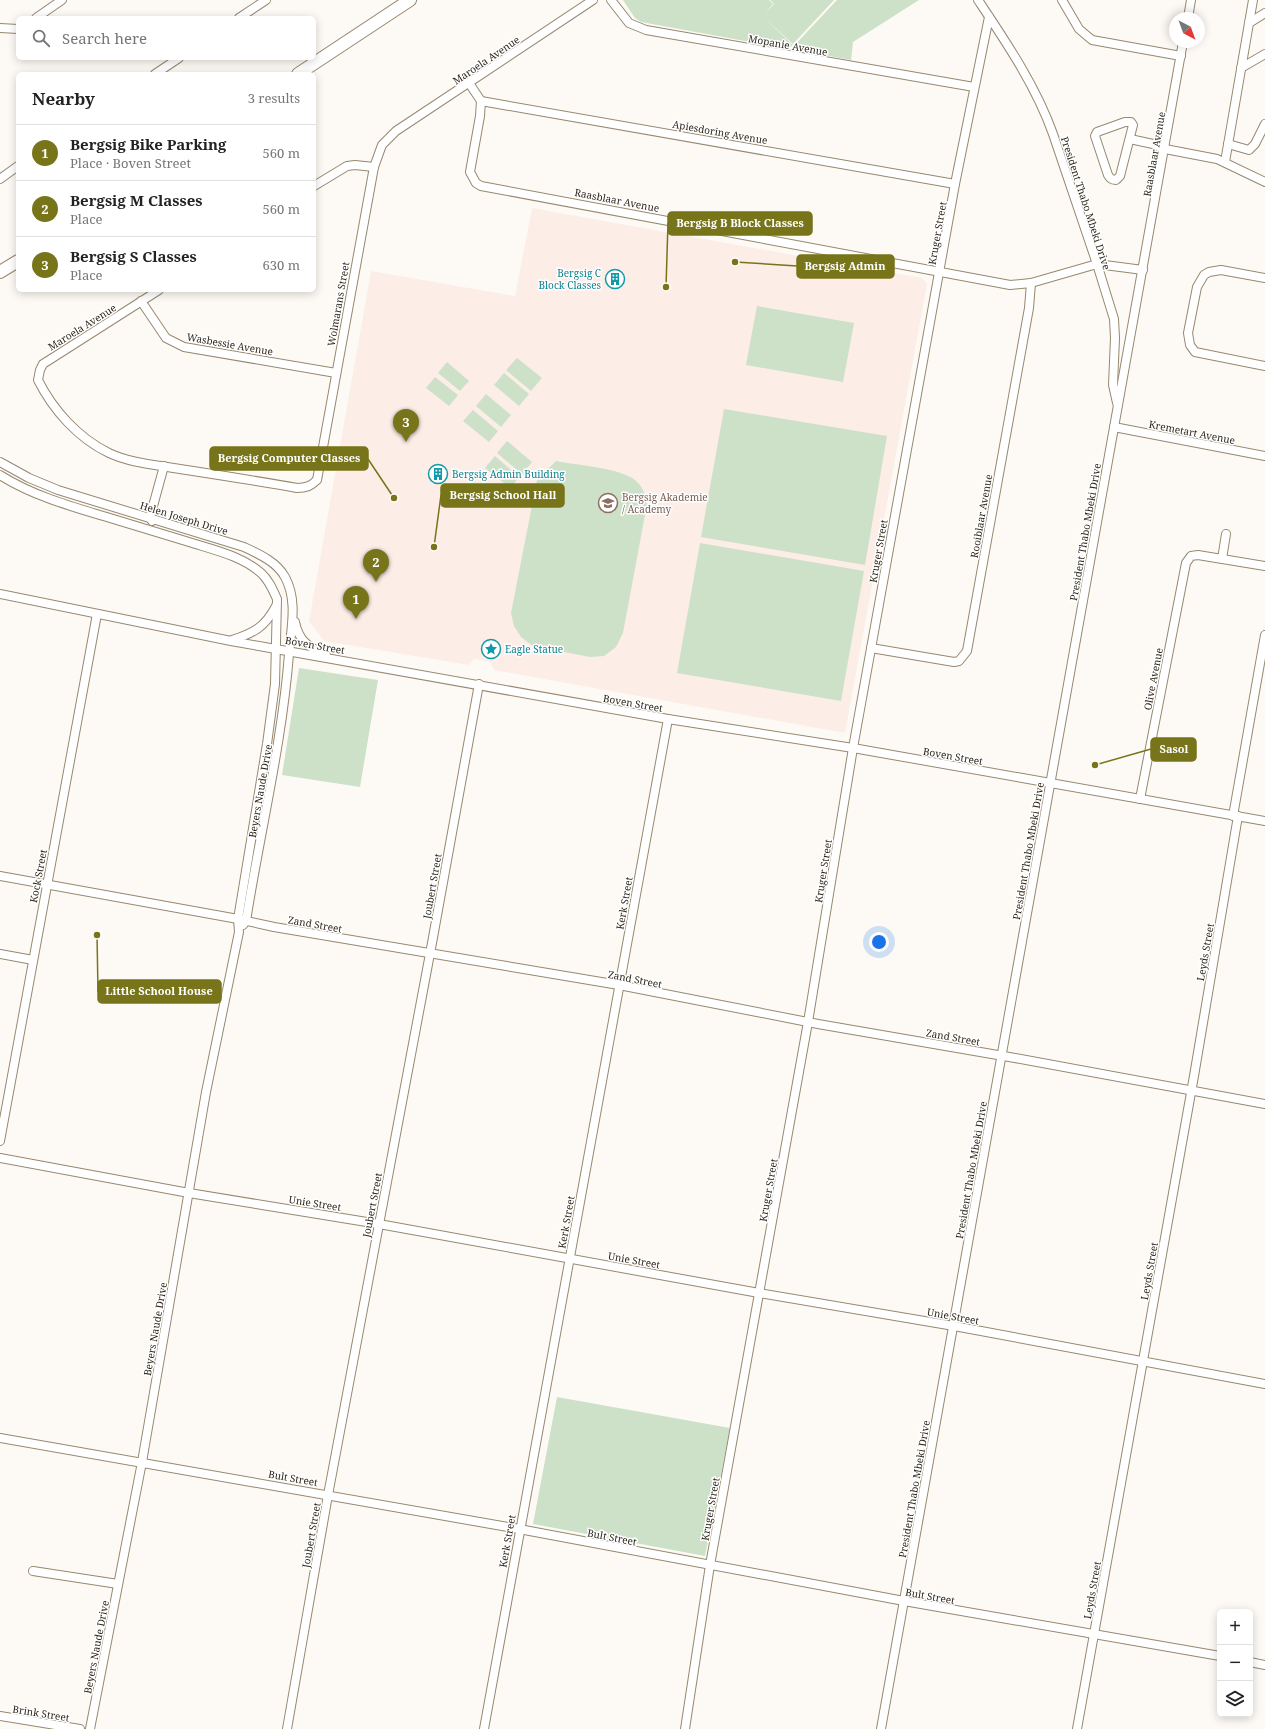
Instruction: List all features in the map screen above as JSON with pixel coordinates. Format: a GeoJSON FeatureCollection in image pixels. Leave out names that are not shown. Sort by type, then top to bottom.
{"type":"FeatureCollection","features":[{"type":"Feature","properties":{"kind":"highway"},"geometry":{"type":"LineString","coordinates":[[301,72],[410,0]]}},
{"type":"Feature","properties":{"kind":"highway"},"geometry":{"type":"LineString","coordinates":[[0,272],[16,261]]}},
{"type":"Feature","properties":{"kind":"street"},"geometry":{"type":"LineString","coordinates":[[39,16],[62,0]]}},
{"type":"Feature","properties":{"kind":"street"},"geometry":{"type":"LineString","coordinates":[[242,16],[266,0]]}},
{"type":"Feature","properties":{"kind":"street","name":"Maroela Avenue"},"geometry":{"type":"LineString","coordinates":[[390,136],[594,0]]}},
{"type":"Feature","properties":{"kind":"street","name":"Mopanie Avenue"},"geometry":{"type":"LineString","coordinates":[[612,0],[629,23],[646,30],[974,87]]}},
{"type":"Feature","properties":{"kind":"street","name":"President Thabo Mbeki Drive"},"geometry":{"type":"LineString","coordinates":[[881,1729],[1118,410],[1113,385],[1115,338],[1114,319],[1097,264],[1046,116],[1029,83],[978,0]]}},
{"type":"Feature","properties":{"kind":"street"},"geometry":{"type":"LineString","coordinates":[[1062,0],[1079,29],[1092,40],[1181,56]]}},
{"type":"Feature","properties":{"kind":"street"},"geometry":{"type":"LineString","coordinates":[[1189,12],[1191,0]]}},
{"type":"Feature","properties":{"kind":"street"},"geometry":{"type":"LineString","coordinates":[[1224,162],[1253,0]]}},
{"type":"Feature","properties":{"kind":"street"},"geometry":{"type":"LineString","coordinates":[[1249,23],[1265,13]]}},
{"type":"Feature","properties":{"kind":"street","name":"Kruger Street"},"geometry":{"type":"LineString","coordinates":[[685,1729],[710,1565],[808,1022],[853,748],[955,184],[989,17]]}},
{"type":"Feature","properties":{"kind":"street"},"geometry":{"type":"LineString","coordinates":[[0,28],[16,29]]}},
{"type":"Feature","properties":{"kind":"street","name":"Raasblaar Avenue"},"geometry":{"type":"LineString","coordinates":[[1118,410],[1183,48]]}},
{"type":"Feature","properties":{"kind":"street"},"geometry":{"type":"LineString","coordinates":[[1241,68],[1265,54]]}},
{"type":"Feature","properties":{"kind":"street"},"geometry":{"type":"LineString","coordinates":[[158,72],[176,60]]}},
{"type":"Feature","properties":{"kind":"street"},"geometry":{"type":"LineString","coordinates":[[469,83],[481,101]]}},
{"type":"Feature","properties":{"kind":"street","name":"Raasblaar Avenue"},"geometry":{"type":"LineString","coordinates":[[481,101],[480,116],[470,172],[476,183],[481,186],[1010,284],[1031,283],[1097,264],[1143,270]]}},
{"type":"Feature","properties":{"kind":"street","name":"Apiesdoring Avenue"},"geometry":{"type":"LineString","coordinates":[[481,101],[955,184]]}},
{"type":"Feature","properties":{"kind":"street"},"geometry":{"type":"LineString","coordinates":[[1125,122],[1131,122],[1133,125],[1130,140],[1120,176],[1116,180],[1113,180],[1108,175],[1095,136],[1097,132],[1125,122]]}},
{"type":"Feature","properties":{"kind":"street"},"geometry":{"type":"LineString","coordinates":[[1228,144],[1249,150],[1255,144],[1265,124]]}},
{"type":"Feature","properties":{"kind":"street","name":"Wolmarans Street"},"geometry":{"type":"LineString","coordinates":[[164,466],[297,488],[305,488],[310,486],[317,480],[374,168],[382,145],[390,136]]}},
{"type":"Feature","properties":{"kind":"street"},"geometry":{"type":"LineString","coordinates":[[1130,140],[1153,144],[1165,149],[1224,162],[1265,182]]}},
{"type":"Feature","properties":{"kind":"street"},"geometry":{"type":"LineString","coordinates":[[316,185],[347,166],[355,165],[374,168]]}},
{"type":"Feature","properties":{"kind":"street"},"geometry":{"type":"LineString","coordinates":[[0,178],[16,167]]}},
{"type":"Feature","properties":{"kind":"street"},"geometry":{"type":"LineString","coordinates":[[1265,278],[1221,270],[1209,272],[1204,275],[1197,287],[1188,333],[1190,345],[1195,352],[1265,366]]}},
{"type":"Feature","properties":{"kind":"street","name":"Rooiblaar Avenue"},"geometry":{"type":"LineString","coordinates":[[871,648],[954,662],[959,661],[967,651],[1028,316],[1031,283]]}},
{"type":"Feature","properties":{"kind":"street","name":"Maroela Avenue"},"geometry":{"type":"LineString","coordinates":[[155,292],[43,364],[38,380],[48,398],[71,425],[90,441],[120,457],[164,466]]}},
{"type":"Feature","properties":{"kind":"street","name":"Wasbessie Avenue"},"geometry":{"type":"LineString","coordinates":[[141,302],[166,338],[184,347],[336,373]]}},
{"type":"Feature","properties":{"kind":"street","name":"Kremetart Avenue"},"geometry":{"type":"LineString","coordinates":[[1114,427],[1265,456]]}},
{"type":"Feature","properties":{"kind":"street","name":"Helen Joseph Drive"},"geometry":{"type":"LineString","coordinates":[[0,462],[29,478],[58,490],[150,517],[244,547],[262,555],[276,566],[285,576],[290,592],[294,618],[290,651]]}},
{"type":"Feature","properties":{"kind":"street"},"geometry":{"type":"LineString","coordinates":[[159,532],[150,517],[164,466]]}},
{"type":"Feature","properties":{"kind":"street","name":"Helen Joseph Drive"},"geometry":{"type":"LineString","coordinates":[[0,475],[26,490],[73,507],[159,532],[246,562],[262,574],[272,588],[277,605],[276,648]]}},
{"type":"Feature","properties":{"kind":"street"},"geometry":{"type":"LineString","coordinates":[[1226,534],[1222,559],[1265,566]]}},
{"type":"Feature","properties":{"kind":"street","name":"Olive Avenue"},"geometry":{"type":"LineString","coordinates":[[1140,799],[1186,563],[1191,556],[1198,555],[1222,559]]}},
{"type":"Feature","properties":{"kind":"street","name":"Boven Street"},"geometry":{"type":"LineString","coordinates":[[0,594],[231,641],[479,684],[668,719],[853,748],[1265,821]]}},
{"type":"Feature","properties":{"kind":"street"},"geometry":{"type":"LineString","coordinates":[[231,641],[248,635],[262,627],[270,618],[277,605]]}},
{"type":"Feature","properties":{"kind":"street","name":"Kock Street"},"geometry":{"type":"LineString","coordinates":[[0,1141],[46,884],[97,614]]}},
{"type":"Feature","properties":{"kind":"street"},"geometry":{"type":"LineString","coordinates":[[294,618],[297,630],[305,643],[338,660]]}},
{"type":"Feature","properties":{"kind":"street","name":"Leyds Street"},"geometry":{"type":"LineString","coordinates":[[1077,1729],[1191,1091],[1262,668],[1265,635]]}},
{"type":"Feature","properties":{"kind":"street","name":"Beyers Naude Drive"},"geometry":{"type":"LineString","coordinates":[[90,1729],[142,1462],[206,1092],[239,932],[238,919],[267,744],[275,684],[276,648]]}},
{"type":"Feature","properties":{"kind":"street","name":"Beyers Naude Drive"},"geometry":{"type":"LineString","coordinates":[[239,932],[246,921],[279,745],[290,651]]}},
{"type":"Feature","properties":{"kind":"street","name":"Joubert Street"},"geometry":{"type":"LineString","coordinates":[[287,1729],[328,1495],[430,954],[479,684]]}},
{"type":"Feature","properties":{"kind":"street","name":"Kerk Street"},"geometry":{"type":"LineString","coordinates":[[484,1729],[519,1529],[668,719]]}},
{"type":"Feature","properties":{"kind":"street","name":"Zand Street"},"geometry":{"type":"LineString","coordinates":[[0,876],[430,954],[619,986],[808,1022],[1002,1055],[1265,1104]]}},
{"type":"Feature","properties":{"kind":"street"},"geometry":{"type":"LineString","coordinates":[[0,954],[33,960]]}},
{"type":"Feature","properties":{"kind":"street","name":"Unie Street"},"geometry":{"type":"LineString","coordinates":[[0,1158],[189,1193],[379,1224],[759,1293],[954,1326],[1265,1384]]}},
{"type":"Feature","properties":{"kind":"street","name":"Bult Street"},"geometry":{"type":"LineString","coordinates":[[0,1438],[519,1529],[904,1601],[1095,1633],[1217,1655]]}},
{"type":"Feature","properties":{"kind":"street"},"geometry":{"type":"LineString","coordinates":[[33,1571],[118,1584]]}},
{"type":"Feature","properties":{"kind":"street"},"geometry":{"type":"LineString","coordinates":[[1253,1663],[1265,1665]]}},
{"type":"Feature","properties":{"kind":"street","name":"Brink Street"},"geometry":{"type":"LineString","coordinates":[[0,1716],[80,1729]]}},
{"type":"Feature","properties":{"kind":"shaded area","name":"Bergsig Akademie / Academy"},"geometry":{"type":"Polygon","coordinates":[[[532,208],[922,278],[927,284],[845,733],[494,670],[490,662],[474,659],[469,665],[324,641],[309,621],[371,271],[515,296],[532,208]]]}},
{"type":"Feature","properties":{"kind":"green space"},"geometry":{"type":"Polygon","coordinates":[[[623,0],[769,0],[773,4],[765,13],[774,4],[770,0],[834,0],[793,44],[762,16],[793,45],[788,49],[641,22],[635,18],[623,0]]]}},
{"type":"Feature","properties":{"kind":"green space"},"geometry":{"type":"Polygon","coordinates":[[[837,0],[919,0],[853,42],[851,60],[791,49],[837,0]]]}},
{"type":"Feature","properties":{"kind":"green space"},"geometry":{"type":"Polygon","coordinates":[[[757,306],[854,323],[843,382],[746,365],[757,306]]]}},
{"type":"Feature","properties":{"kind":"green space"},"geometry":{"type":"Polygon","coordinates":[[[517,358],[542,378],[531,391],[506,370],[517,358]]]}},
{"type":"Feature","properties":{"kind":"green space"},"geometry":{"type":"Polygon","coordinates":[[[447,362],[469,381],[460,391],[438,373],[447,362]]]}},
{"type":"Feature","properties":{"kind":"green space"},"geometry":{"type":"Polygon","coordinates":[[[504,373],[529,394],[519,406],[494,385],[504,373]]]}},
{"type":"Feature","properties":{"kind":"green space"},"geometry":{"type":"Polygon","coordinates":[[[435,377],[458,395],[449,406],[426,388],[435,377]]]}},
{"type":"Feature","properties":{"kind":"green space"},"geometry":{"type":"Polygon","coordinates":[[[486,394],[511,415],[501,427],[476,406],[486,394]]]}},
{"type":"Feature","properties":{"kind":"green space"},"geometry":{"type":"Polygon","coordinates":[[[724,409],[887,436],[865,565],[701,537],[724,409]]]}},
{"type":"Feature","properties":{"kind":"green space"},"geometry":{"type":"Polygon","coordinates":[[[473,410],[498,431],[489,442],[463,421],[473,410]]]}},
{"type":"Feature","properties":{"kind":"green space"},"geometry":{"type":"Polygon","coordinates":[[[507,441],[532,462],[522,474],[497,453],[507,441]]]}},
{"type":"Feature","properties":{"kind":"green space"},"geometry":{"type":"Polygon","coordinates":[[[495,456],[519,477],[510,488],[485,468],[495,456]]]}},
{"type":"Feature","properties":{"kind":"green space"},"geometry":{"type":"Polygon","coordinates":[[[556,461],[609,470],[628,476],[640,485],[647,504],[623,633],[616,647],[604,656],[590,657],[533,646],[521,637],[514,626],[511,613],[537,480],[556,461]]]}},
{"type":"Feature","properties":{"kind":"green space"},"geometry":{"type":"Polygon","coordinates":[[[700,543],[864,571],[841,701],[677,673],[700,543]]]}},
{"type":"Feature","properties":{"kind":"green space"},"geometry":{"type":"Polygon","coordinates":[[[299,668],[378,680],[360,787],[282,775],[299,668]]]}},
{"type":"Feature","properties":{"kind":"green space"},"geometry":{"type":"Polygon","coordinates":[[[557,1397],[730,1428],[705,1556],[533,1524],[557,1397]]]}},
{"type":"Feature","properties":{"kind":"place","name":"Bergsig Admin"},"geometry":{"type":"Point","coordinates":[735,262]}},
{"type":"Feature","properties":{"kind":"place","name":"Bergsig C Block Classes"},"geometry":{"type":"Point","coordinates":[615,279]}},
{"type":"Feature","properties":{"kind":"place","name":"Bergsig B Block Classes"},"geometry":{"type":"Point","coordinates":[666,287]}},
{"type":"Feature","properties":{"kind":"place","name":"Bergsig S Classes"},"geometry":{"type":"Point","coordinates":[406,442]}},
{"type":"Feature","properties":{"kind":"place","name":"Bergsig Admin Building"},"geometry":{"type":"Point","coordinates":[438,474]}},
{"type":"Feature","properties":{"kind":"place","name":"Bergsig Computer Classes"},"geometry":{"type":"Point","coordinates":[394,498]}},
{"type":"Feature","properties":{"kind":"place","name":"Bergsig Akademie / Academy"},"geometry":{"type":"Point","coordinates":[608,503]}},
{"type":"Feature","properties":{"kind":"place","name":"Bergsig School Hall"},"geometry":{"type":"Point","coordinates":[434,547]}},
{"type":"Feature","properties":{"kind":"place","name":"Bergsig M Classes"},"geometry":{"type":"Point","coordinates":[376,582]}},
{"type":"Feature","properties":{"kind":"place","name":"Bergsig Bike Parking"},"geometry":{"type":"Point","coordinates":[356,619]}},
{"type":"Feature","properties":{"kind":"place","name":"Eagle Statue"},"geometry":{"type":"Point","coordinates":[491,649]}},
{"type":"Feature","properties":{"kind":"place","name":"Sasol"},"geometry":{"type":"Point","coordinates":[1095,765]}},
{"type":"Feature","properties":{"kind":"place","name":"Little School House"},"geometry":{"type":"Point","coordinates":[97,935]}}]}
